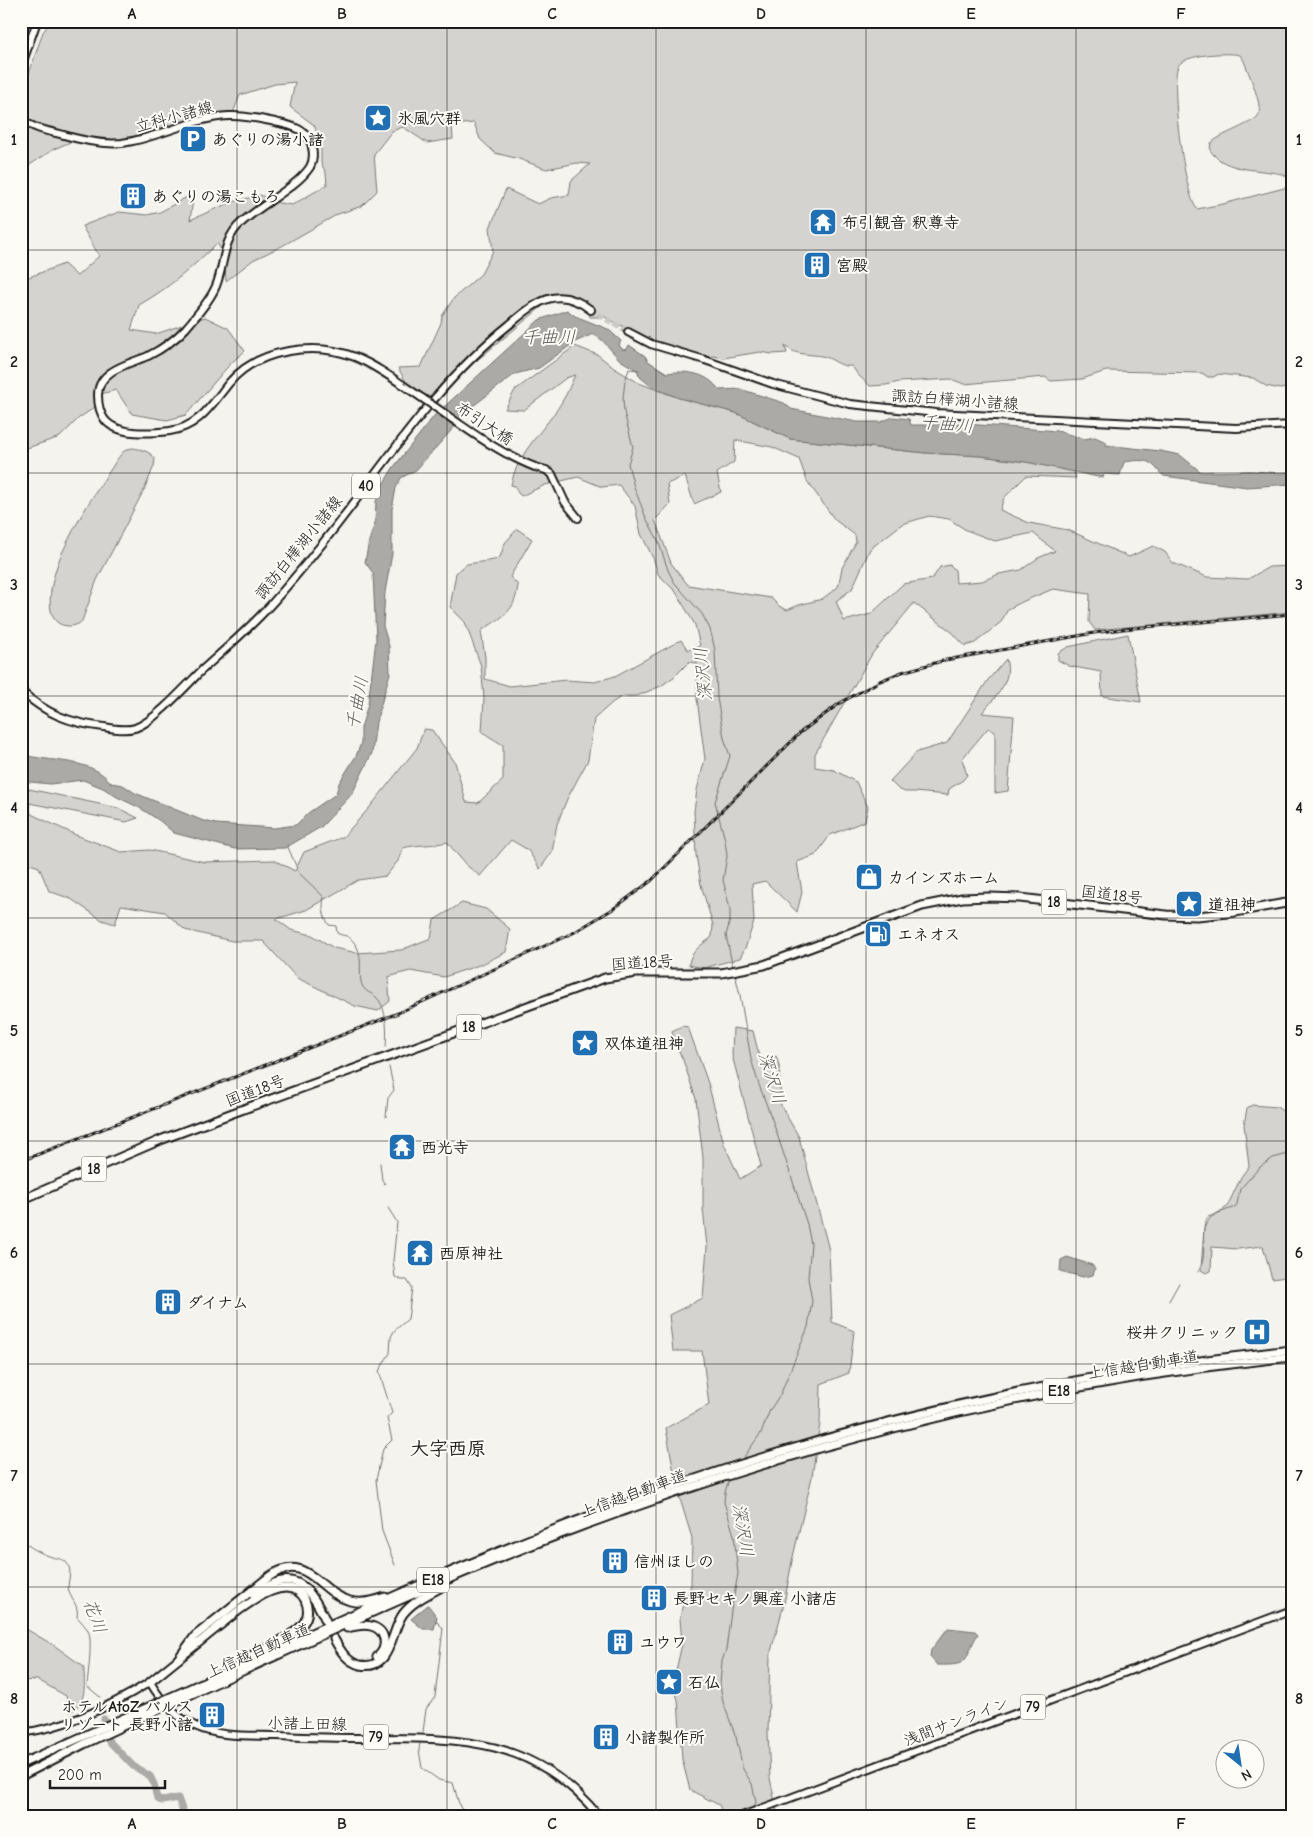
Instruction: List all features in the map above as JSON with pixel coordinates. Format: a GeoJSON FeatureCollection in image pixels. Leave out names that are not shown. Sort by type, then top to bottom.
{"type":"FeatureCollection","features":[{"type":"Feature","properties":{"kind":"highway","name":"国道18号"},"geometry":{"type":"LineString","coordinates":[[21,1200],[163,1139],[590,982],[636,973],[721,973],[764,965],[922,906],[962,898],[1020,898],[1197,916],[1229,913],[1292,902]]}},
{"type":"Feature","properties":{"kind":"highway","name":"上信越自動車道"},"geometry":{"type":"LineString","coordinates":[[21,1776],[172,1700],[187,1689],[473,1562],[592,1515],[938,1410],[1057,1385],[1144,1370],[1292,1350]]}},
{"type":"Feature","properties":{"kind":"highway","name":"上信越自動車道"},"geometry":{"type":"LineString","coordinates":[[830,1442],[1068,1390],[1196,1369],[1292,1357]]}},
{"type":"Feature","properties":{"kind":"highway","name":"上信越自動車道"},"geometry":{"type":"LineString","coordinates":[[21,1764],[264,1662],[501,1558],[703,1480]]}},
{"type":"Feature","properties":{"kind":"highway"},"geometry":{"type":"LineString","coordinates":[[264,1662],[343,1629],[359,1626],[373,1627],[379,1631],[384,1640],[384,1647],[376,1658],[370,1661],[362,1661],[350,1655],[336,1638],[342,1653],[352,1662],[366,1666],[374,1664],[388,1652],[399,1620],[410,1607],[436,1591],[501,1558]]}},
{"type":"Feature","properties":{"kind":"highway"},"geometry":{"type":"LineString","coordinates":[[178,1659],[195,1636],[279,1571],[297,1569],[312,1575],[343,1599],[353,1602],[365,1602],[389,1596],[473,1562]]}},
{"type":"Feature","properties":{"kind":"highway"},"geometry":{"type":"LineString","coordinates":[[150,1682],[264,1588],[283,1581],[293,1582],[307,1588],[328,1620],[316,1592],[309,1584],[300,1579],[288,1576],[277,1577],[267,1580],[256,1587]]}},
{"type":"Feature","properties":{"kind":"highway"},"geometry":{"type":"LineString","coordinates":[[187,1689],[294,1632],[305,1620],[307,1607],[304,1598],[299,1592],[290,1588],[281,1588],[265,1594],[226,1620]]}},
{"type":"Feature","properties":{"kind":"main road"},"geometry":{"type":"LineString","coordinates":[[21,67],[37,21]]}},
{"type":"Feature","properties":{"kind":"main road","name":"立科小諸線"},"geometry":{"type":"LineString","coordinates":[[21,119],[44,130],[71,137],[92,142],[114,143],[136,140],[213,118],[240,116],[294,127],[309,138],[312,146],[312,162],[304,174],[245,220],[231,235],[215,288],[184,330],[165,346],[116,369],[104,378],[98,390],[98,405],[101,414],[110,425],[136,431],[168,431],[185,426],[202,417],[229,382],[244,369],[262,359],[290,351],[328,351],[353,356],[366,362],[422,398]]}},
{"type":"Feature","properties":{"kind":"main road","name":"諏訪白樺湖小諸線"},"geometry":{"type":"LineString","coordinates":[[21,691],[35,704],[74,722],[124,730],[142,724],[168,703],[272,604],[322,544],[355,498],[443,388],[490,340],[540,302],[550,298],[570,298],[579,301],[590,310]]}},
{"type":"Feature","properties":{"kind":"main road","name":"諏訪白樺湖小諸線"},"geometry":{"type":"LineString","coordinates":[[628,332],[650,344],[706,360],[773,384],[850,404],[936,413],[1236,428],[1292,425]]}},
{"type":"Feature","properties":{"kind":"main road","name":"布引大橋"},"geometry":{"type":"LineString","coordinates":[[422,398],[506,453],[552,474],[565,502],[578,518]]}},
{"type":"Feature","properties":{"kind":"main road","name":"浅間サンライン"},"geometry":{"type":"LineString","coordinates":[[742,1816],[1292,1610]]}},
{"type":"Feature","properties":{"kind":"main road"},"geometry":{"type":"LineString","coordinates":[[21,1733],[62,1724],[87,1716],[110,1706],[150,1682]]}},
{"type":"Feature","properties":{"kind":"main road","name":"小諸上田線"},"geometry":{"type":"LineString","coordinates":[[150,1682],[161,1699],[176,1714],[195,1726],[218,1734],[293,1737],[430,1738],[468,1741],[498,1748],[532,1760],[548,1770],[569,1785],[599,1816]]}},
{"type":"Feature","properties":{"kind":"shaded area"},"geometry":{"type":"Polygon","coordinates":[[[51,21],[1292,21],[1292,179],[1279,173],[1229,165],[1221,161],[1210,150],[1211,143],[1215,140],[1251,121],[1259,114],[1254,88],[1240,55],[1197,56],[1182,62],[1178,66],[1176,94],[1183,162],[1187,183],[1197,209],[1288,187],[1292,184],[1292,387],[1280,389],[1266,386],[1253,378],[1219,374],[1208,377],[1202,373],[1106,371],[1082,379],[1051,381],[1045,377],[964,384],[951,379],[870,386],[858,375],[852,366],[842,365],[826,357],[794,352],[785,346],[787,353],[772,354],[760,352],[723,358],[705,357],[659,345],[599,314],[598,317],[590,317],[588,311],[590,309],[556,295],[429,400],[408,385],[398,368],[421,367],[441,323],[442,316],[454,298],[481,274],[493,251],[490,228],[506,189],[538,204],[551,198],[569,195],[571,181],[590,164],[577,163],[546,169],[495,153],[480,139],[474,123],[452,125],[453,139],[427,143],[403,127],[392,131],[374,154],[377,191],[362,206],[338,214],[253,260],[226,281],[224,255],[217,243],[180,277],[139,305],[131,330],[156,334],[205,317],[228,328],[245,351],[231,363],[186,415],[167,420],[132,414],[116,390],[101,394],[98,405],[79,418],[60,437],[27,448],[21,442],[21,280],[64,264],[77,276],[99,256],[82,226],[119,212],[147,215],[160,212],[194,193],[190,220],[229,203],[260,195],[279,203],[292,205],[327,185],[326,173],[321,163],[321,143],[314,125],[290,107],[295,82],[275,84],[240,95],[233,113],[122,140],[82,137],[54,149],[25,168],[21,173],[21,97],[43,32],[51,21]]]}},
{"type":"Feature","properties":{"kind":"shaded area"},"geometry":{"type":"Polygon","coordinates":[[[575,346],[598,355],[614,368],[639,383],[679,398],[736,413],[790,439],[926,453],[981,456],[1074,471],[1076,478],[1026,476],[1004,498],[1000,510],[1029,523],[1068,530],[1129,557],[1153,546],[1165,552],[1173,563],[1207,577],[1248,579],[1269,567],[1292,566],[1292,612],[1095,630],[1089,622],[1090,594],[1053,589],[1008,609],[1001,622],[975,643],[965,646],[953,633],[914,603],[872,654],[815,754],[815,767],[834,770],[856,782],[868,807],[865,821],[830,835],[816,855],[797,862],[802,892],[797,912],[765,881],[752,884],[754,921],[740,958],[704,968],[689,965],[693,953],[712,936],[713,925],[701,885],[696,855],[694,811],[705,759],[697,699],[697,663],[689,662],[675,676],[661,686],[637,696],[623,696],[613,702],[594,719],[588,760],[567,799],[557,824],[552,852],[540,869],[528,850],[511,840],[480,876],[466,865],[447,842],[408,847],[403,848],[398,861],[386,876],[358,880],[306,910],[276,919],[291,930],[312,935],[334,948],[357,953],[401,950],[431,938],[434,920],[462,903],[486,909],[510,929],[506,952],[482,964],[444,977],[410,971],[388,977],[390,1001],[378,1011],[355,1006],[297,978],[263,941],[232,941],[185,930],[165,912],[121,905],[115,924],[102,920],[71,899],[49,891],[39,867],[21,861],[21,789],[29,789],[118,808],[138,818],[126,822],[29,803],[31,814],[76,835],[121,852],[150,850],[205,862],[274,860],[295,871],[304,852],[343,837],[370,807],[417,748],[424,729],[432,730],[455,762],[466,802],[478,803],[503,780],[503,745],[482,732],[484,698],[481,666],[465,622],[450,607],[456,573],[467,564],[494,560],[500,557],[505,543],[517,529],[532,539],[510,577],[518,585],[511,608],[502,617],[481,631],[485,657],[485,679],[510,686],[566,680],[595,682],[615,676],[681,640],[688,650],[700,646],[695,625],[676,592],[658,574],[654,560],[641,534],[635,506],[619,485],[602,487],[578,477],[545,485],[521,496],[515,486],[511,485],[519,462],[565,397],[575,375],[566,378],[524,410],[505,409],[515,390],[575,346]],[[735,440],[734,462],[717,473],[721,492],[694,504],[685,476],[667,484],[670,504],[655,520],[671,563],[688,585],[771,598],[779,606],[787,610],[822,599],[838,587],[842,568],[856,542],[855,535],[835,520],[807,481],[799,459],[772,447],[735,440]],[[929,516],[902,524],[870,549],[852,589],[836,601],[844,621],[871,614],[903,584],[932,579],[940,567],[950,565],[955,570],[956,583],[982,581],[999,574],[1021,570],[1038,558],[1055,551],[1033,533],[995,541],[966,530],[949,519],[929,516]]]}},
{"type":"Feature","properties":{"kind":"shaded area"},"geometry":{"type":"Polygon","coordinates":[[[132,448],[145,451],[155,459],[145,488],[97,580],[82,621],[72,626],[58,623],[53,616],[50,606],[53,581],[60,557],[90,500],[122,453],[132,448]]]}},
{"type":"Feature","properties":{"kind":"shaded area"},"geometry":{"type":"Polygon","coordinates":[[[1128,634],[1141,702],[1102,696],[1101,672],[1069,666],[1058,660],[1058,653],[1068,647],[1128,634]]]}},
{"type":"Feature","properties":{"kind":"shaded area"},"geometry":{"type":"Polygon","coordinates":[[[1006,659],[1007,675],[1002,689],[982,713],[1014,716],[1008,791],[995,793],[995,732],[988,728],[962,759],[967,775],[949,789],[948,795],[905,792],[898,789],[890,781],[917,752],[947,743],[988,680],[1006,659]]]}},
{"type":"Feature","properties":{"kind":"shaded area"},"geometry":{"type":"Polygon","coordinates":[[[682,1026],[688,1027],[708,1083],[724,1144],[740,1179],[761,1166],[732,1055],[733,1028],[753,1031],[761,1063],[776,1056],[779,1065],[781,1106],[799,1137],[829,1250],[832,1322],[854,1331],[849,1373],[821,1384],[820,1423],[812,1477],[784,1604],[770,1655],[768,1732],[770,1778],[778,1816],[724,1816],[719,1805],[690,1790],[682,1759],[678,1700],[673,1684],[682,1644],[680,1618],[691,1585],[692,1538],[677,1489],[666,1428],[709,1405],[702,1351],[673,1351],[669,1315],[703,1298],[707,1247],[703,1209],[703,1158],[696,1099],[672,1031],[682,1026]]]}},
{"type":"Feature","properties":{"kind":"shaded area"},"geometry":{"type":"Polygon","coordinates":[[[1252,1105],[1277,1107],[1289,1116],[1292,1115],[1292,1146],[1288,1149],[1287,1157],[1292,1163],[1292,1276],[1272,1279],[1263,1246],[1238,1249],[1212,1247],[1211,1271],[1206,1273],[1201,1270],[1204,1228],[1210,1218],[1227,1207],[1241,1177],[1249,1166],[1244,1125],[1247,1108],[1252,1105]]]}},
{"type":"Feature","properties":{"kind":"shaded area"},"geometry":{"type":"Polygon","coordinates":[[[21,1626],[55,1646],[84,1667],[84,1692],[80,1703],[70,1712],[66,1696],[38,1680],[21,1681],[21,1626]]]}},
{"type":"Feature","properties":{"kind":"water","name":"千曲川"},"geometry":{"type":"Polygon","coordinates":[[[567,310],[575,316],[608,329],[621,341],[619,345],[623,350],[627,349],[629,345],[645,356],[648,361],[667,373],[682,372],[703,376],[719,390],[740,389],[784,403],[791,409],[857,422],[881,422],[893,417],[909,419],[911,425],[933,425],[940,422],[1058,431],[1084,439],[1095,437],[1106,442],[1106,445],[1180,455],[1201,472],[1292,472],[1292,484],[1247,487],[1164,476],[1150,463],[1139,460],[1124,462],[1120,475],[1104,474],[1103,478],[1026,462],[981,456],[926,453],[790,439],[736,413],[679,398],[652,387],[640,377],[637,370],[620,360],[602,340],[593,334],[575,342],[539,368],[515,374],[473,406],[416,470],[401,478],[396,488],[392,509],[392,554],[385,592],[383,626],[389,646],[390,673],[376,722],[372,753],[352,794],[321,827],[285,848],[235,849],[174,833],[140,808],[103,788],[83,780],[50,784],[21,781],[21,754],[69,762],[93,769],[111,783],[123,785],[135,793],[201,820],[216,824],[274,828],[296,825],[308,813],[336,794],[339,783],[356,756],[361,743],[361,728],[368,704],[376,640],[373,573],[365,562],[375,523],[376,502],[379,491],[393,468],[434,416],[539,320],[567,310]]]}},
{"type":"Feature","properties":{"kind":"water"},"geometry":{"type":"Polygon","coordinates":[[[1067,1257],[1092,1265],[1095,1269],[1093,1275],[1083,1277],[1060,1271],[1061,1260],[1067,1257]]]}},
{"type":"Feature","properties":{"kind":"water"},"geometry":{"type":"Polygon","coordinates":[[[428,1605],[437,1617],[434,1629],[423,1629],[411,1619],[428,1605]]]}},
{"type":"Feature","properties":{"kind":"water"},"geometry":{"type":"Polygon","coordinates":[[[948,1628],[975,1631],[978,1634],[965,1660],[956,1664],[937,1665],[930,1657],[931,1650],[948,1628]]]}},
{"type":"Feature","properties":{"kind":"waterway","name":"深沢川"},"geometry":{"type":"LineString","coordinates":[[639,370],[629,369],[623,398],[624,412],[633,447],[628,464],[634,487],[646,518],[658,540],[668,570],[674,582],[702,614],[710,629],[715,650],[717,698],[724,738],[730,756],[715,802],[725,840],[727,856],[723,880],[730,909],[730,921],[726,935],[733,968]]}},
{"type":"Feature","properties":{"kind":"waterway"},"geometry":{"type":"LineString","coordinates":[[287,845],[299,873],[324,897],[323,911],[329,925],[336,926],[337,933],[350,938],[359,951],[360,977],[363,987],[375,996],[384,1013],[386,1047]]}},
{"type":"Feature","properties":{"kind":"waterway","name":"深沢川"},"geometry":{"type":"LineString","coordinates":[[735,974],[751,1059],[807,1224],[811,1244],[808,1278],[812,1301],[808,1327],[781,1393],[770,1410],[761,1433],[741,1461]]}},
{"type":"Feature","properties":{"kind":"waterway"},"geometry":{"type":"LineString","coordinates":[[386,1117],[388,1098],[394,1090],[389,1067]]}},
{"type":"Feature","properties":{"kind":"waterway"},"geometry":{"type":"LineString","coordinates":[[1198,1272],[1203,1258],[1204,1229],[1208,1217],[1235,1207],[1240,1189],[1260,1167],[1273,1158],[1292,1153]]}},
{"type":"Feature","properties":{"kind":"waterway"},"geometry":{"type":"LineString","coordinates":[[380,1163],[382,1180],[385,1184]]}},
{"type":"Feature","properties":{"kind":"waterway"},"geometry":{"type":"LineString","coordinates":[[388,1208],[397,1222],[393,1261],[395,1277],[407,1280],[412,1288],[408,1319],[394,1331],[391,1337],[390,1353],[379,1371],[392,1413],[387,1418],[392,1440],[383,1449],[376,1480],[382,1531],[395,1565]]}},
{"type":"Feature","properties":{"kind":"waterway"},"geometry":{"type":"LineString","coordinates":[[1169,1301],[1179,1283]]}},
{"type":"Feature","properties":{"kind":"waterway","name":"深沢川"},"geometry":{"type":"LineString","coordinates":[[729,1479],[724,1502],[734,1535],[738,1574],[726,1650],[722,1661],[720,1684],[723,1702],[736,1737],[743,1769],[752,1784],[756,1802],[754,1809]]}},
{"type":"Feature","properties":{"kind":"waterway","name":"花川"},"geometry":{"type":"LineString","coordinates":[[21,1539],[35,1550],[63,1560],[68,1565],[70,1571],[69,1592],[76,1607],[77,1617],[89,1634],[90,1657],[87,1686],[100,1697]]}},
{"type":"Feature","properties":{"kind":"waterway"},"geometry":{"type":"LineString","coordinates":[[423,1732],[426,1709],[435,1697],[443,1628],[435,1620]]}},
{"type":"Feature","properties":{"kind":"waterway","name":"花川"},"geometry":{"type":"LineString","coordinates":[[104,1719],[104,1733],[107,1739],[133,1766],[150,1776],[159,1800],[178,1798],[183,1812],[188,1816]]}},
{"type":"Feature","properties":{"kind":"waterway"},"geometry":{"type":"LineString","coordinates":[[420,1742],[419,1750],[422,1768],[439,1780],[453,1783],[460,1807],[467,1816]]}},
{"type":"Feature","properties":{"kind":"tunnel"},"geometry":{"type":"LineString","coordinates":[[591,310],[628,332]]}},
{"type":"Feature","properties":{"kind":"tunnel"},"geometry":{"type":"LineString","coordinates":[[330,1619],[338,1637]]}},
{"type":"Feature","properties":{"kind":"railway"},"geometry":{"type":"LineString","coordinates":[[21,1161],[398,1013],[573,933],[613,909],[651,881],[801,732],[840,703],[880,681],[902,672],[946,660],[1094,633],[1292,614]]}},
{"type":"Feature","properties":{"kind":"place","name":"氷風穴群"},"geometry":{"type":"Point","coordinates":[378,118]}},
{"type":"Feature","properties":{"kind":"place","name":"あぐりの湯小諸"},"geometry":{"type":"Point","coordinates":[193,139]}},
{"type":"Feature","properties":{"kind":"place","name":"あぐりの湯こもろ"},"geometry":{"type":"Point","coordinates":[133,196]}},
{"type":"Feature","properties":{"kind":"place","name":"布引観音 釈尊寺"},"geometry":{"type":"Point","coordinates":[823,222]}},
{"type":"Feature","properties":{"kind":"place","name":"宮殿"},"geometry":{"type":"Point","coordinates":[817,265]}},
{"type":"Feature","properties":{"kind":"place","name":"カインズホーム"},"geometry":{"type":"Point","coordinates":[869,877]}},
{"type":"Feature","properties":{"kind":"place","name":"道祖神"},"geometry":{"type":"Point","coordinates":[1189,904]}},
{"type":"Feature","properties":{"kind":"place","name":"エネオス"},"geometry":{"type":"Point","coordinates":[878,934]}},
{"type":"Feature","properties":{"kind":"place","name":"双体道祖神"},"geometry":{"type":"Point","coordinates":[585,1043]}},
{"type":"Feature","properties":{"kind":"place","name":"西光寺"},"geometry":{"type":"Point","coordinates":[402,1147]}},
{"type":"Feature","properties":{"kind":"place","name":"西原神社"},"geometry":{"type":"Point","coordinates":[420,1253]}},
{"type":"Feature","properties":{"kind":"place","name":"ダイナム"},"geometry":{"type":"Point","coordinates":[168,1302]}},
{"type":"Feature","properties":{"kind":"place","name":"桜井クリニック"},"geometry":{"type":"Point","coordinates":[1257,1332]}},
{"type":"Feature","properties":{"kind":"place","name":"信州ほしの"},"geometry":{"type":"Point","coordinates":[615,1561]}},
{"type":"Feature","properties":{"kind":"place","name":"長野セキノ興産 小諸店"},"geometry":{"type":"Point","coordinates":[654,1598]}},
{"type":"Feature","properties":{"kind":"place","name":"ユウワ"},"geometry":{"type":"Point","coordinates":[620,1642]}},
{"type":"Feature","properties":{"kind":"place","name":"石仏"},"geometry":{"type":"Point","coordinates":[669,1682]}},
{"type":"Feature","properties":{"kind":"place","name":"ホテルAtoZ バルス リゾート 長野小諸"},"geometry":{"type":"Point","coordinates":[212,1715]}},
{"type":"Feature","properties":{"kind":"place","name":"小諸製作所"},"geometry":{"type":"Point","coordinates":[606,1737]}},
{"type":"Feature","properties":{"kind":"district","name":"大字西原"},"geometry":{"type":"Point","coordinates":[448,1448]}}]}
